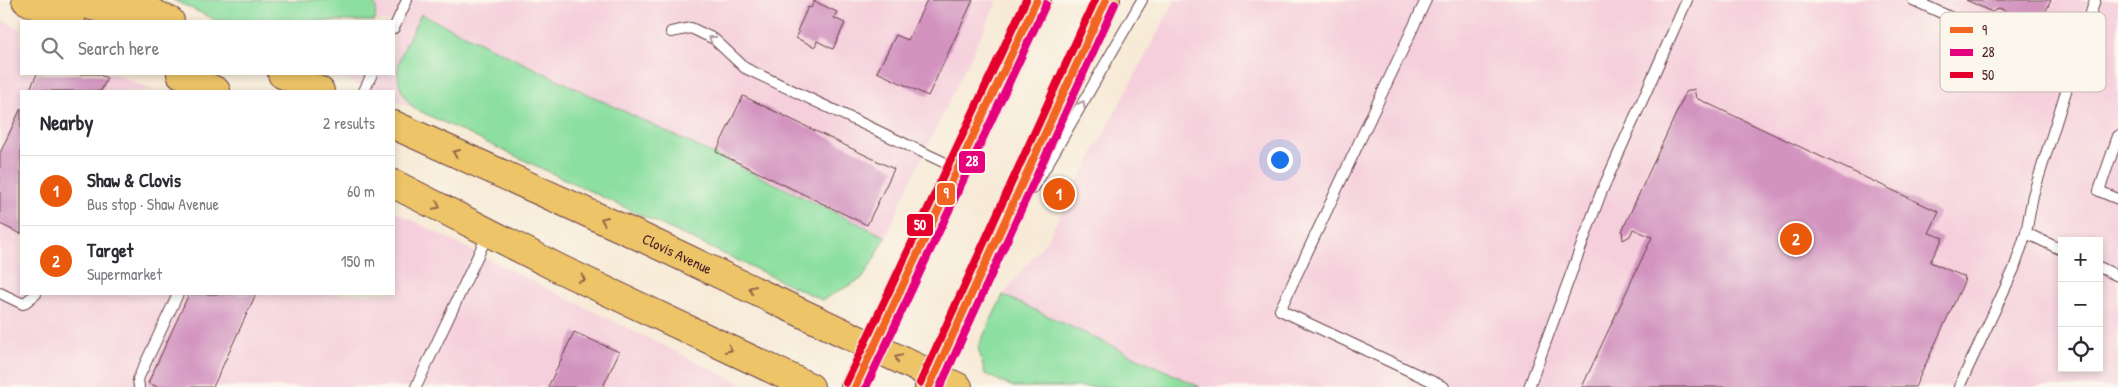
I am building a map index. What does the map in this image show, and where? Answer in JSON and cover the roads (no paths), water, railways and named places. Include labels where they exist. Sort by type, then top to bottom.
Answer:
[{"type":"main road","points":[[26,0],[69,20]]},
{"type":"main road","points":[[70,0],[142,20]]},
{"type":"main road","points":[[125,0],[168,20]]},
{"type":"main road","points":[[855,387],[1037,0]]},
{"type":"main road","points":[[941,383],[971,298],[1106,0]]},
{"type":"main road","points":[[183,75],[214,90]]},
{"type":"main road","points":[[284,75],[318,90]]},
{"type":"main road","name":"Clovis Avenue","points":[[395,125],[639,236],[873,346],[941,383]]},
{"type":"main road","points":[[395,185],[569,273],[810,387]]},
{"type":"lane","points":[[395,26],[407,0]]},
{"type":"lane","points":[[971,298],[1142,0]]},
{"type":"lane","points":[[1426,0],[1280,310],[1444,387]]},
{"type":"lane","points":[[1529,387],[1600,193],[1687,0]]},
{"type":"lane","points":[[1913,0],[1940,12]]},
{"type":"lane","points":[[2091,12],[2095,0]]},
{"type":"lane","points":[[671,32],[690,28],[714,39],[745,68],[957,169]]},
{"type":"lane","points":[[364,90],[372,75]]},
{"type":"lane","points":[[1960,387],[2014,269],[2026,233],[2033,195],[2067,92]]},
{"type":"lane","points":[[2118,136],[2100,191],[2118,199]]},
{"type":"lane","points":[[416,387],[488,232]]},
{"type":"lane","points":[[2026,233],[2058,248]]},
{"type":"lane","points":[[2103,269],[2118,276]]},
{"type":"lane","points":[[0,293],[23,304],[35,295]]},
{"type":"lane","points":[[139,387],[138,379],[178,295]]},
{"type":"place","name":"Shaw & Clovis","points":[[1059,194]]},
{"type":"place","name":"Target","points":[[1796,239]]}]
